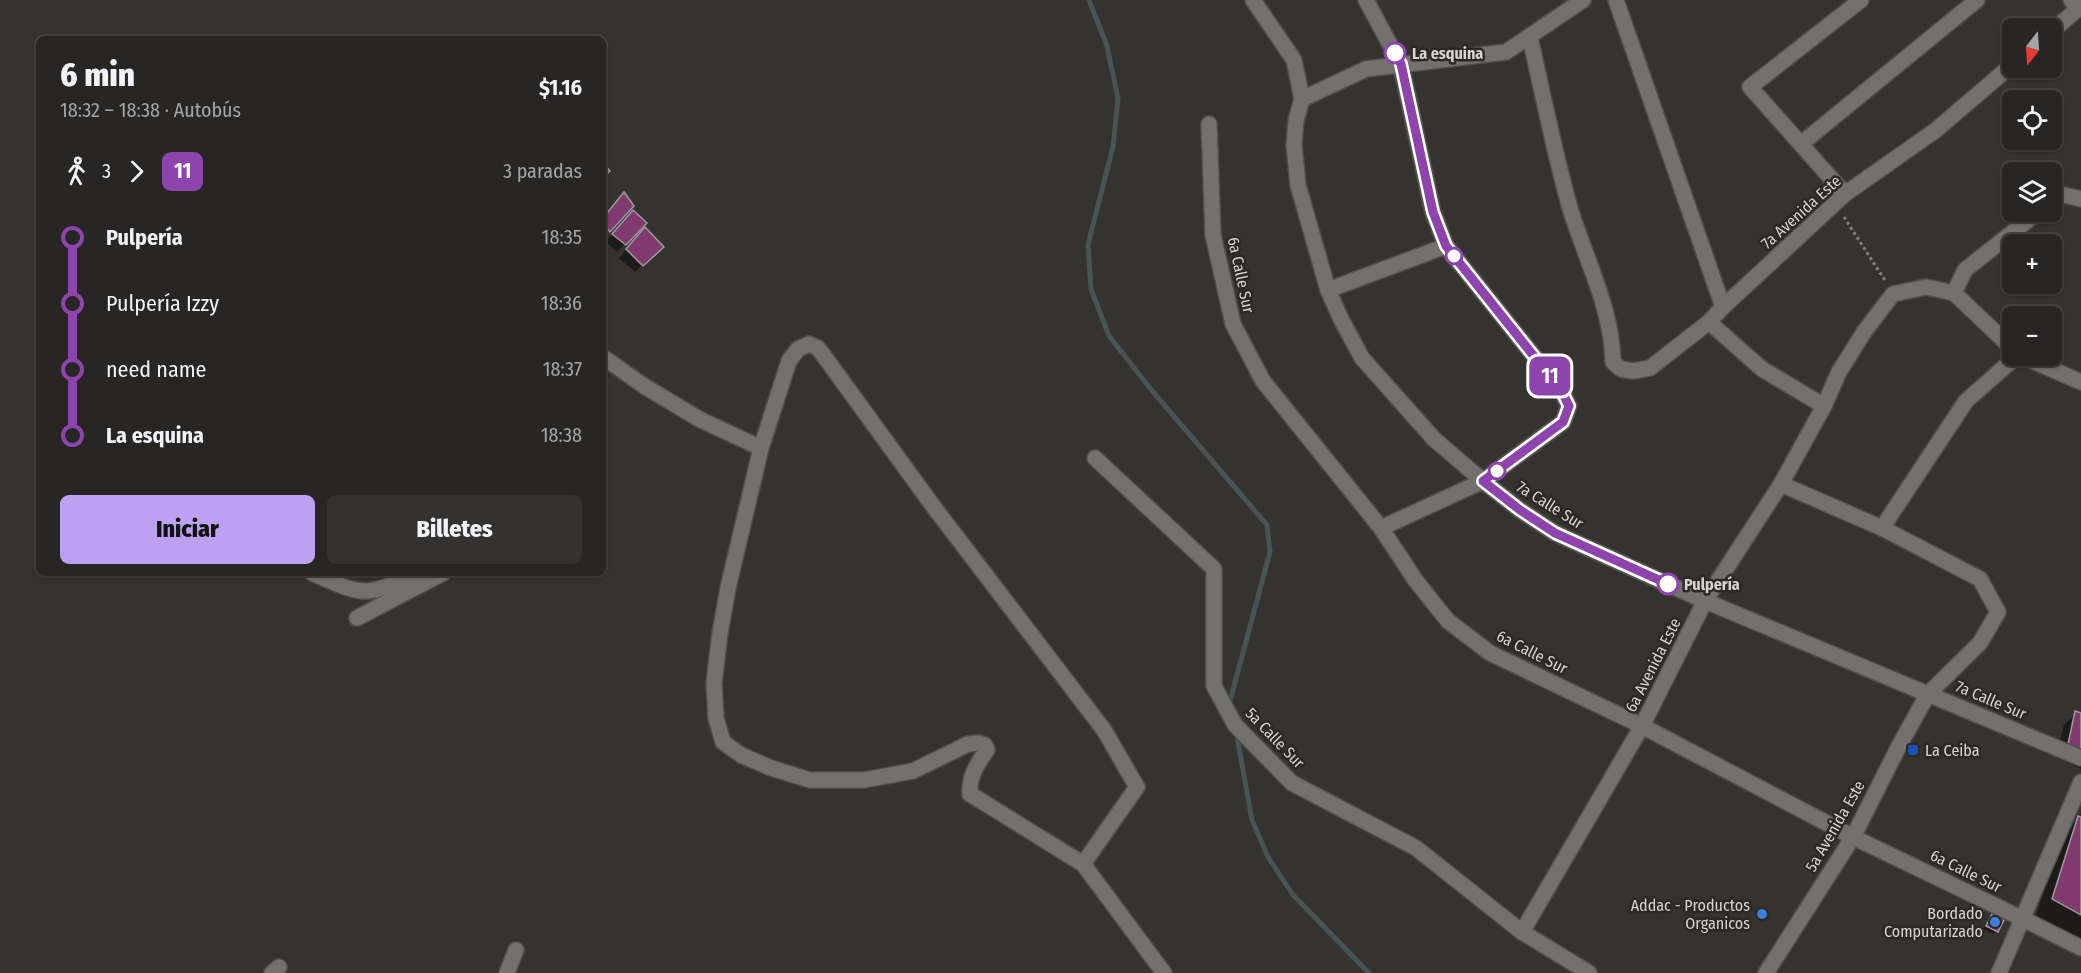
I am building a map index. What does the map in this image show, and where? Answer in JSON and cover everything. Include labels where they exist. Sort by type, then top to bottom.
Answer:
[{"type":"street","name":"7a Calle Sur","points":[[1253,0],[1294,60],[1302,99],[1296,120],[1294,145],[1298,185],[1328,290],[1362,358],[1434,439],[1520,510],[1555,533],[1705,601],[2081,758]]},
{"type":"street","points":[[1366,0],[1401,64],[1433,212],[1446,246],[1561,390],[1569,406],[1563,422],[1483,481],[1381,528]]},
{"type":"street","points":[[1302,99],[1366,69],[1506,52],[1530,38],[1583,0]]},
{"type":"street","points":[[1616,0],[1723,307]]},
{"type":"street","points":[[1840,199],[1802,143],[1751,88],[1751,84],[1861,0]]},
{"type":"street","points":[[1802,143],[1977,0]]},
{"type":"street","points":[[2062,22],[2079,8],[2071,0]]},
{"type":"street","name":"7a Avenida Este","points":[[1530,38],[1570,208],[1600,292],[1613,349],[1613,362],[1621,369],[1633,371],[1650,368],[1709,322],[1840,199],[1936,130],[2002,73]]},
{"type":"street","name":"6a Calle Sur","points":[[1209,124],[1213,235],[1233,324],[1263,381],[1381,528],[1416,581],[1448,621],[1490,653],[1642,726],[1854,837],[2081,948]]},
{"type":"street","points":[[2062,196],[2081,199]]},
{"type":"street","points":[[1954,293],[1965,270],[2025,222]]},
{"type":"street","points":[[1328,290],[1446,246]]},
{"type":"street","points":[[1893,294],[1926,287],[1954,293],[2002,339]]},
{"type":"street","name":"6a Avenida Este","points":[[1522,932],[1642,726],[1705,601],[1781,484],[1824,406],[1839,372],[1893,294]]},
{"type":"street","points":[[1709,322],[1762,369],[1824,406]]},
{"type":"street","points":[[1083,864],[1137,787],[1104,730],[933,506],[818,348],[809,344],[798,349],[789,361],[761,448],[728,588],[714,683],[717,718],[723,742],[741,755],[771,768],[810,780],[864,780],[913,771],[968,744],[985,745],[987,750],[975,768],[969,783],[970,794],[1083,864],[1164,973]]},
{"type":"street","points":[[606,359],[699,420],[761,448]]},
{"type":"street","points":[[1781,484],[1882,528],[1966,401],[2007,366]]},
{"type":"street","points":[[2043,366],[2081,382]]},
{"type":"street","name":"5a Calle Sur","points":[[1095,458],[1214,569],[1214,686],[1235,725],[1292,783],[1416,848],[1522,932],[1589,973]]},
{"type":"street","name":"5a Avenida Este","points":[[1766,973],[1854,837],[1899,746],[1928,694],[1980,643],[1998,612],[1980,579],[1882,528]]},
{"type":"street","points":[[318,576],[351,591],[372,592],[408,576]]},
{"type":"street","points":[[357,618],[437,576]]},
{"type":"street","points":[[1999,973],[2081,782]]},
{"type":"street","points":[[507,973],[516,950]]},
{"type":"path","points":[[1840,199],[1893,294]]},
{"type":"building","points":[[624,192],[634,206],[610,232],[606,227],[606,214]]},
{"type":"building","points":[[633,210],[647,223],[626,245],[612,234]]},
{"type":"building","points":[[645,227],[664,247],[643,266],[626,249]]},
{"type":"building","points":[[2075,711],[2081,713],[2081,751],[2068,744]]},
{"type":"building","points":[[2078,816],[2081,817],[2081,915],[2052,899]]},
{"type":"building","name":"Bordado Computarizado","points":[[1993,912],[2005,918],[1998,932],[1986,926]]},
{"type":"waterway","points":[[1089,0],[1107,46],[1118,98],[1113,147],[1088,244],[1091,289],[1109,336],[1154,393],[1267,525],[1270,552],[1230,701],[1231,708]]},
{"type":"waterway","points":[[1236,731],[1252,820],[1268,857],[1293,895],[1369,973]]},
{"type":"bus line","name":"11","points":[[1395,53],[1401,64],[1433,212],[1446,246],[1561,390],[1569,406],[1563,422],[1483,481],[1520,510],[1555,533],[1668,584]]},
{"type":"place","name":"La esquina","points":[[1395,53]]},
{"type":"place","name":"Pulpería","points":[[1668,584]]},
{"type":"place","name":"La Ceiba","points":[[1913,750]]},
{"type":"place","name":"Addac - Productos Organicos","points":[[1762,914]]},
{"type":"place","name":"Bordado Computarizado","points":[[1995,922]]}]
